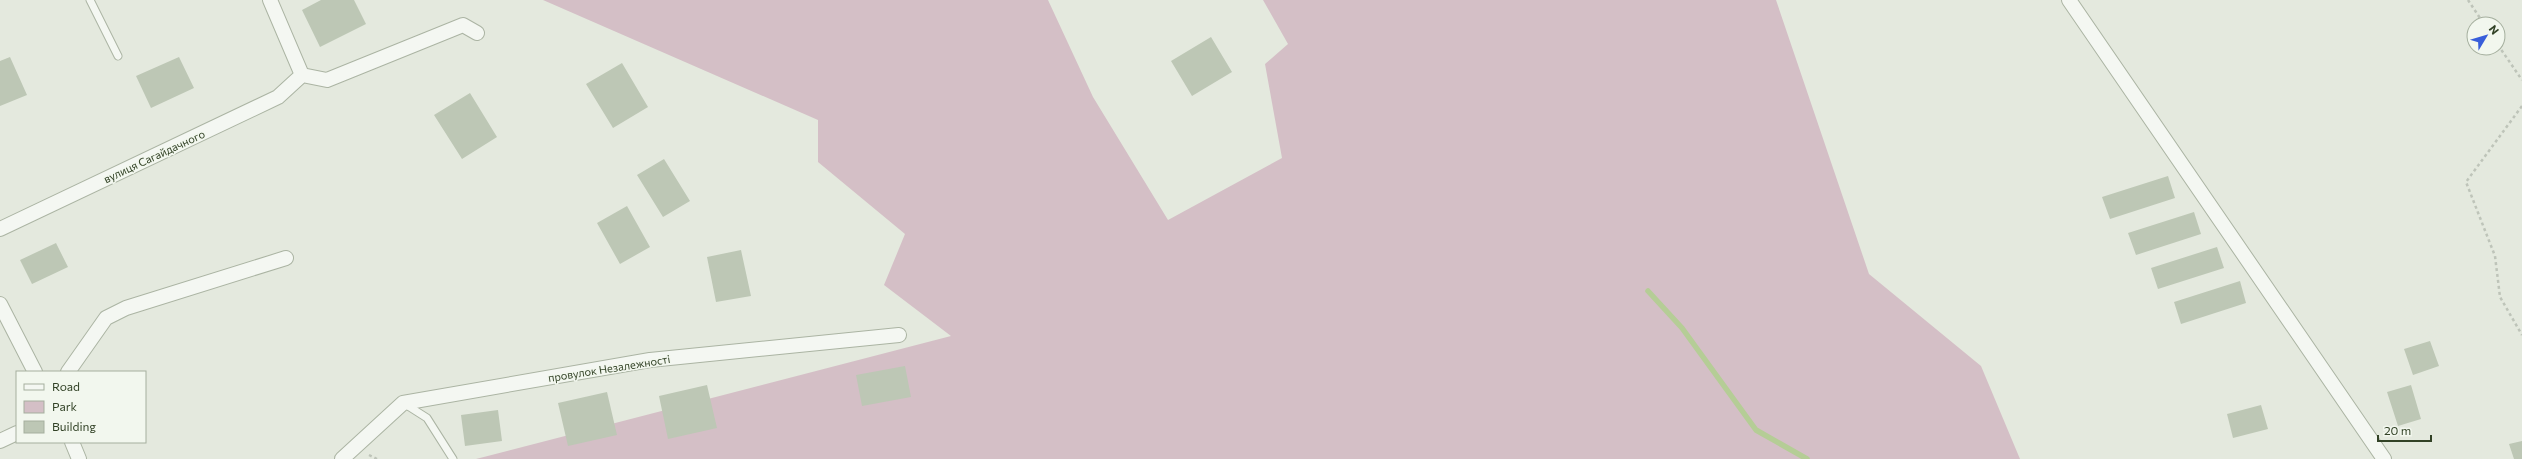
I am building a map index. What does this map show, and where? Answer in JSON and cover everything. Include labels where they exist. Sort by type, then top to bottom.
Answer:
[{"type":"street","points":[[270,0],[302,75],[327,80],[463,25],[477,32]]},
{"type":"street","points":[[2069,0],[2384,459]]},
{"type":"street","name":"вулиця Сагайдачного","points":[[0,229],[278,97],[302,75]]},
{"type":"street","points":[[69,371],[106,318],[126,308],[286,258]]},
{"type":"street","points":[[0,304],[34,371]]},
{"type":"street","name":"провулок Незалежності","points":[[403,403],[650,360],[899,335]]},
{"type":"street","points":[[342,459],[403,403]]},
{"type":"street","points":[[0,441],[16,433]]},
{"type":"street","points":[[72,443],[79,459]]},
{"type":"lane","points":[[90,0],[118,56]]},
{"type":"lane","points":[[403,403],[427,418],[453,459]]},
{"type":"path","points":[[2468,0],[2479,16]]},
{"type":"path","points":[[2506,56],[2522,80]]},
{"type":"path","points":[[2522,106],[2466,182],[2495,256],[2500,297],[2522,335]]},
{"type":"green space","points":[[543,0],[1048,0],[1093,97],[1168,220],[1282,158],[1265,64],[1288,44],[1263,0],[1776,0],[1869,274],[1981,366],[2020,459],[476,459],[951,336],[884,285],[905,234],[818,162],[818,120]]},
{"type":"building","points":[[321,0],[354,0],[366,24],[320,47],[302,10]]},
{"type":"building","points":[[1211,37],[1232,72],[1192,96],[1171,61]]},
{"type":"building","points":[[10,57],[27,95],[0,106],[0,61]]},
{"type":"building","points":[[179,57],[194,88],[151,108],[136,76]]},
{"type":"building","points":[[622,63],[648,107],[613,128],[586,84]]},
{"type":"building","points":[[470,93],[497,137],[462,159],[434,115]]},
{"type":"building","points":[[664,159],[690,201],[663,217],[637,175]]},
{"type":"building","points":[[2168,176],[2175,198],[2110,219],[2102,197]]},
{"type":"building","points":[[627,206],[650,247],[620,264],[597,223]]},
{"type":"building","points":[[2194,212],[2201,234],[2136,255],[2128,233]]},
{"type":"building","points":[[56,243],[68,267],[32,284],[20,260]]},
{"type":"building","points":[[2217,247],[2224,268],[2158,289],[2151,268]]},
{"type":"building","points":[[741,250],[751,296],[716,302],[707,257]]},
{"type":"building","points":[[2240,281],[2246,303],[2181,324],[2174,302]]},
{"type":"building","points":[[2430,341],[2439,366],[2413,375],[2404,349]]},
{"type":"building","points":[[905,366],[911,397],[862,406],[856,375]]},
{"type":"building","points":[[707,385],[717,428],[668,439],[659,396]]},
{"type":"building","points":[[2411,385],[2421,419],[2398,426],[2387,392]]},
{"type":"building","points":[[607,392],[617,435],[568,446],[558,403]]},
{"type":"building","points":[[2261,405],[2268,429],[2233,438],[2227,414]]},
{"type":"building","points":[[498,410],[502,441],[465,446],[461,415]]},
{"type":"building","points":[[2522,441],[2522,459],[2514,459],[2509,444]]},
{"type":"waterway","points":[[1648,291],[1682,328],[1756,430],[1807,459]]}]
